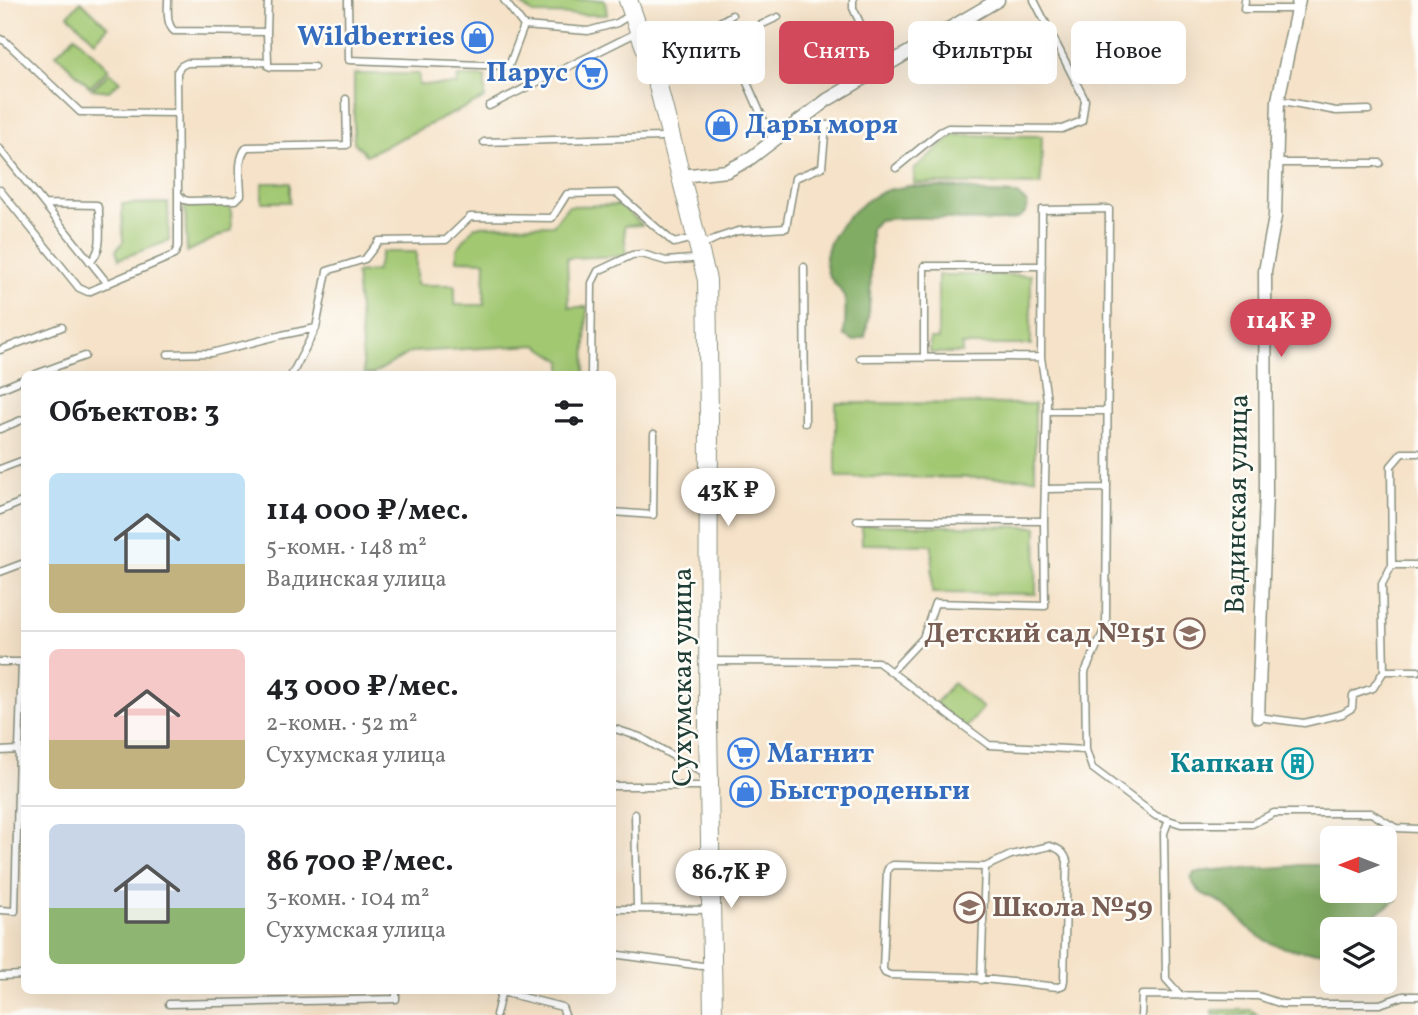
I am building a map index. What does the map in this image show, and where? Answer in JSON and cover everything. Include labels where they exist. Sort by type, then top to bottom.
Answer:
[{"type":"main road","name":"Сухумская улица","points":[[657,84],[699,247],[708,295],[708,661],[713,1015]]},
{"type":"street","points":[[894,60],[998,0]]},
{"type":"street","name":"Вадинская улица","points":[[1258,717],[1266,494],[1265,271],[1275,217],[1278,100],[1299,4]]},
{"type":"street","points":[[681,176],[727,171],[748,160],[827,100],[854,84]]},
{"type":"lane","points":[[168,0],[168,22],[174,31],[267,33]]},
{"type":"lane","points":[[268,0],[268,66],[314,67]]},
{"type":"lane","points":[[348,0],[349,60],[509,66],[524,26]]},
{"type":"lane","points":[[504,0],[524,26],[589,31],[617,23],[631,7]]},
{"type":"lane","points":[[853,0],[853,8],[859,21]]},
{"type":"lane","points":[[897,168],[948,128],[1062,130],[1082,121],[1086,100],[1034,0]]},
{"type":"lane","points":[[1245,0],[1244,9],[1299,4]]},
{"type":"lane","points":[[722,21],[732,15]]},
{"type":"lane","points":[[765,23],[778,17]]},
{"type":"lane","points":[[489,106],[637,32]]},
{"type":"lane","points":[[0,39],[80,112],[177,113]]},
{"type":"lane","points":[[0,190],[84,292],[171,257],[176,252],[178,194],[177,72],[187,63],[268,62]]},
{"type":"lane","points":[[748,84],[773,141]]},
{"type":"lane","points":[[178,194],[184,200],[190,201],[239,199],[241,158],[247,147],[347,145],[346,99]]},
{"type":"lane","points":[[1278,100],[1336,111],[1369,110]]},
{"type":"lane","points":[[591,371],[592,283],[598,271],[632,255],[642,254],[666,261],[691,259],[699,247],[738,231],[786,228],[795,178],[821,167],[825,125],[858,125]]},
{"type":"lane","points":[[484,142],[662,137]]},
{"type":"lane","points":[[0,149],[108,284]]},
{"type":"lane","points":[[1277,163],[1380,163]]},
{"type":"lane","points":[[294,371],[316,328],[327,271],[365,259],[379,241],[446,240],[470,217],[552,218],[567,194],[617,193],[674,243],[699,247]]},
{"type":"lane","points":[[44,204],[97,205],[99,248],[98,254],[90,262]]},
{"type":"lane","points":[[891,672],[923,638],[935,603],[1045,606],[1047,400],[1041,357],[1042,210],[1109,209],[1106,626],[1085,672],[1086,750],[1092,768],[1156,816],[1181,824],[1252,824],[1274,813],[1371,813],[1396,828],[1418,829]]},
{"type":"lane","points":[[924,358],[924,266],[1042,266]]},
{"type":"lane","points":[[804,267],[805,423]]},
{"type":"lane","points":[[0,350],[62,327]]},
{"type":"lane","points":[[168,354],[211,353],[316,328]]},
{"type":"lane","points":[[44,371],[85,356]]},
{"type":"lane","points":[[860,358],[1041,357]]},
{"type":"lane","points":[[0,389],[21,380]]},
{"type":"lane","points":[[1047,411],[1107,411]]},
{"type":"lane","points":[[0,429],[21,420]]},
{"type":"lane","points":[[616,512],[653,515],[654,434]]},
{"type":"lane","points":[[1258,717],[1304,723],[1342,714],[1352,708],[1353,695],[1373,688],[1384,671],[1382,584],[1392,565],[1391,466],[1402,453],[1418,453]]},
{"type":"lane","points":[[0,469],[21,461]]},
{"type":"lane","points":[[1045,489],[1107,488]]},
{"type":"lane","points":[[0,511],[21,502]]},
{"type":"lane","points":[[857,520],[1044,521]]},
{"type":"lane","points":[[0,572],[21,564]]},
{"type":"lane","points":[[1392,565],[1418,565]]},
{"type":"lane","points":[[708,661],[878,662],[989,745],[1086,750]]},
{"type":"lane","points":[[0,662],[21,663]]},
{"type":"lane","points":[[1384,671],[1418,671]]},
{"type":"lane","points":[[0,910],[15,911],[21,692]]},
{"type":"lane","points":[[616,730],[640,737],[709,779]]},
{"type":"lane","points":[[0,751],[19,750]]},
{"type":"lane","points":[[616,786],[709,779]]},
{"type":"lane","points":[[635,814],[637,909]]},
{"type":"lane","points":[[1169,820],[1164,833],[1166,979],[1181,996]]},
{"type":"lane","points":[[1050,846],[1058,848],[1067,861],[1063,985],[1058,987],[981,980],[885,973],[883,969],[889,867],[985,867],[1011,855],[1050,846]]},
{"type":"lane","points":[[981,980],[985,867]]},
{"type":"lane","points":[[616,909],[711,910]]},
{"type":"lane","points":[[616,955],[712,967]]},
{"type":"lane","points":[[0,975],[21,975]]},
{"type":"lane","points":[[169,1004],[396,999],[396,994]]},
{"type":"lane","points":[[496,1015],[501,994]]},
{"type":"lane","points":[[513,994],[562,1007],[565,1015]]},
{"type":"lane","points":[[1141,1015],[1142,995],[1258,996],[1282,1004],[1380,1004],[1403,996],[1418,996]]},
{"type":"green space","points":[[515,0],[605,0],[607,15],[534,14]]},
{"type":"green space","points":[[81,1],[108,27],[95,41],[68,15]]},
{"type":"green space","points":[[75,36],[109,69],[90,87],[56,54]]},
{"type":"green space","points":[[110,72],[120,81],[109,91],[92,89]]},
{"type":"green space","points":[[354,74],[419,74],[419,85],[457,85],[458,77],[485,77],[485,98],[366,155],[354,142]]},
{"type":"green space","points":[[954,135],[1042,136],[1041,185],[914,183],[914,169]]},
{"type":"green space","points":[[262,183],[290,183],[290,202],[262,202]]},
{"type":"green space","points":[[909,186],[1017,194],[1027,203],[1026,209],[1018,218],[1001,221],[922,218],[878,220],[871,229],[870,297],[865,337],[854,341],[844,335],[844,297],[827,270],[829,245],[844,221],[866,202],[888,190]]},
{"type":"green space","points":[[168,203],[169,241],[119,259],[116,250],[123,242],[122,204]]},
{"type":"green space","points":[[621,205],[642,225],[624,226],[626,256],[567,258],[569,307],[587,307],[585,371],[562,371],[562,361],[537,345],[411,352],[378,371],[364,371],[356,273],[376,271],[382,252],[416,252],[416,285],[455,285],[455,305],[484,305],[485,261],[457,260],[457,249],[475,226],[553,225],[568,206]]},
{"type":"green space","points":[[185,206],[228,206],[231,211],[232,230],[187,252]]},
{"type":"green space","points":[[938,275],[1031,275],[1031,345],[962,345],[962,353],[930,353],[930,339],[938,339]]},
{"type":"green space","points":[[836,403],[1035,404],[1035,478],[836,477]]},
{"type":"green space","points":[[862,525],[1037,527],[1036,594],[932,593],[932,545],[862,544]]},
{"type":"green space","points":[[953,683],[983,708],[965,729],[935,704]]},
{"type":"green space","points":[[1320,865],[1320,903],[1391,903],[1373,916],[1320,917],[1320,952],[1303,951],[1274,944],[1257,935],[1224,905],[1199,891],[1191,879],[1194,873],[1207,871]]},
{"type":"green space","points":[[1213,1010],[1251,1010],[1258,1015],[1213,1015]]},
{"type":"place","name":"Wildberries","points":[[478,37]]},
{"type":"place","name":"Парус","points":[[591,73]]},
{"type":"place","name":"Дары моря","points":[[722,125]]},
{"type":"place","name":"Детский сад №151","points":[[1189,634]]},
{"type":"place","name":"Магнит","points":[[744,754]]},
{"type":"place","name":"Капкан","points":[[1297,764]]},
{"type":"place","name":"Быстроденьги","points":[[746,791]]},
{"type":"place","name":"Школа №59","points":[[969,908]]}]
